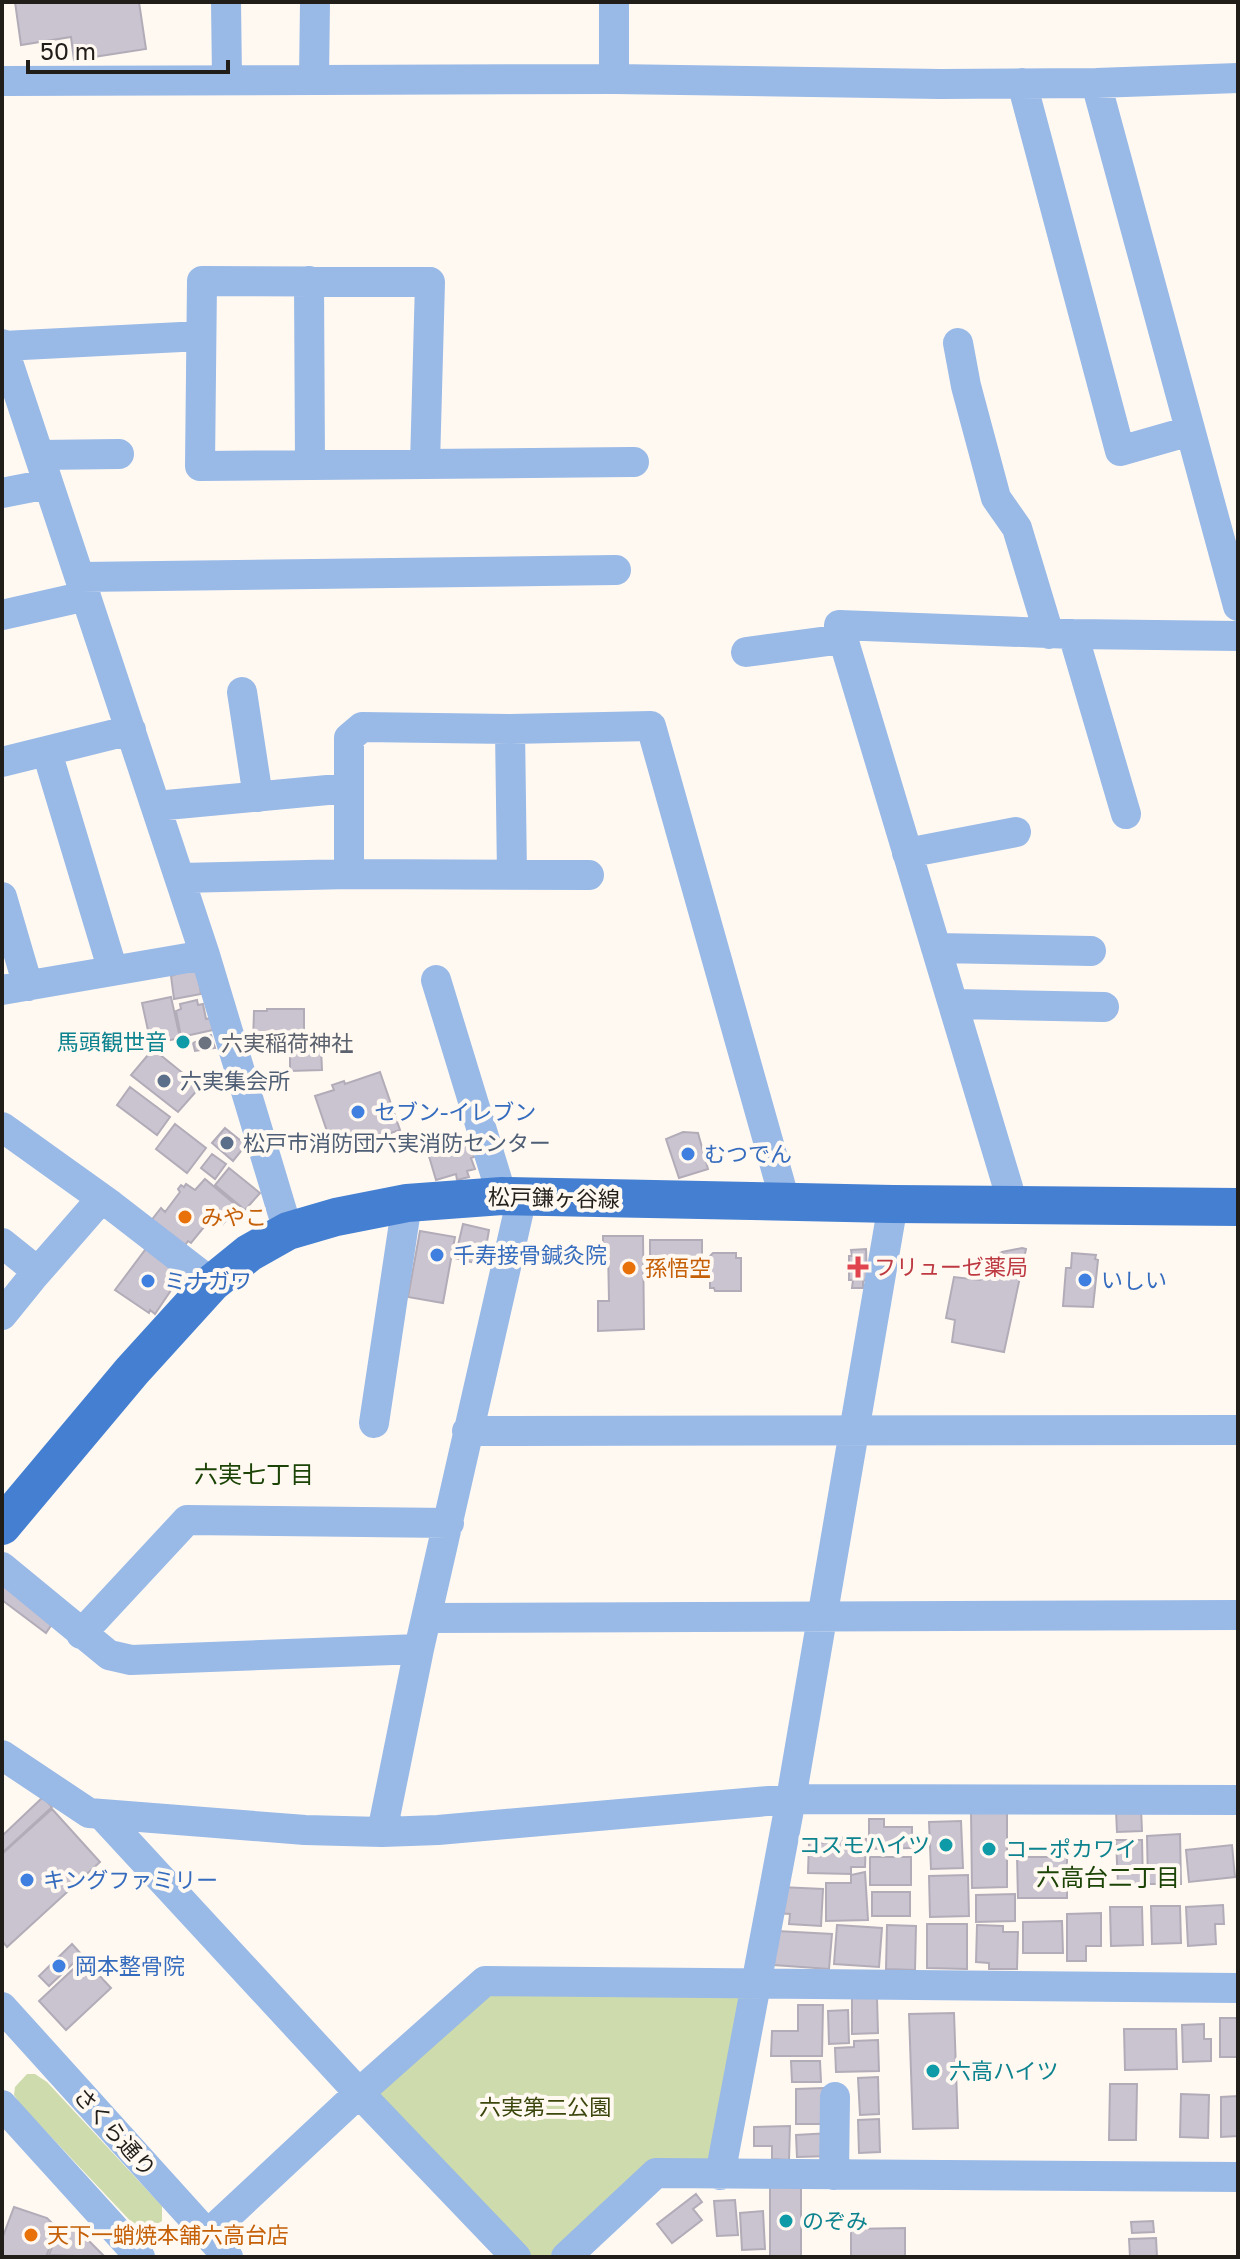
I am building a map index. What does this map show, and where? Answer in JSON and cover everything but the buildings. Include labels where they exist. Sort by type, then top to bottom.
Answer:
[{"type":"main road","name":"松戸鎌ヶ谷線","points":[[6,1512],[212,1283],[249,1253],[288,1231],[336,1217],[407,1203],[512,1197],[1238,1207]]},
{"type":"street","points":[[226,2],[227,79]]},
{"type":"street","points":[[314,79],[315,2]]},
{"type":"street","points":[[614,2],[614,79]]},
{"type":"street","points":[[2,81],[614,79],[756,83],[1096,83],[1238,78]]},
{"type":"street","points":[[1022,83],[1120,451],[1190,431]]},
{"type":"street","points":[[1096,83],[1238,606]]},
{"type":"street","points":[[425,464],[430,282],[202,281],[200,466],[425,464],[634,462]]},
{"type":"street","points":[[309,281],[310,465]]},
{"type":"street","points":[[201,336],[2,345],[205,955],[288,1231]]},
{"type":"street","points":[[958,343],[966,386],[996,498],[1017,528],[1061,634],[1126,814]]},
{"type":"street","points":[[2,493],[44,470],[119,454]]},
{"type":"street","points":[[2,615],[84,586],[616,570]]},
{"type":"street","points":[[1013,1204],[839,625],[1061,634],[1238,636]]},
{"type":"street","points":[[746,652],[843,639]]},
{"type":"street","points":[[242,692],[258,797]]},
{"type":"street","points":[[349,874],[349,738],[362,727],[510,729],[651,726],[785,1201]]},
{"type":"street","points":[[510,729],[512,875]]},
{"type":"street","points":[[2,762],[131,730]]},
{"type":"street","points":[[47,752],[113,971]]},
{"type":"street","points":[[156,806],[349,788]]},
{"type":"street","points":[[907,853],[1016,832]]},
{"type":"street","points":[[180,878],[349,874],[589,875]]},
{"type":"street","points":[[2,897],[15,988],[205,955]]},
{"type":"street","points":[[936,948],[1091,951]]},
{"type":"street","points":[[382,1832],[419,1649],[449,1523],[512,1197],[436,980]]},
{"type":"street","points":[[954,1004],[1104,1007]]},
{"type":"street","points":[[2,1127],[212,1283]]},
{"type":"street","points":[[2,1315],[101,1199]]},
{"type":"street","points":[[374,1423],[407,1203]]},
{"type":"street","points":[[720,2175],[791,1799],[820,1615],[893,1204]]},
{"type":"street","points":[[2,1243],[32,1267],[32,1278]]},
{"type":"street","points":[[467,1431],[1238,1430]]},
{"type":"street","points":[[81,1634],[187,1520],[449,1523]]},
{"type":"street","points":[[2,1567],[109,1655],[131,1660],[419,1649]]},
{"type":"street","points":[[427,1618],[1238,1615]]},
{"type":"street","points":[[2,1755],[89,1813],[305,1830],[382,1832],[453,1828],[791,1799],[1238,1800]]},
{"type":"street","points":[[102,1815],[359,2093],[516,2257]]},
{"type":"street","points":[[208,2234],[485,1981],[1238,1988]]},
{"type":"street","name":"さくら通り","points":[[2,2007],[228,2257]]},
{"type":"street","points":[[834,2175],[835,2097]]},
{"type":"street","points":[[2,2105],[140,2257]]},
{"type":"street","points":[[566,2257],[656,2173],[1238,2177]]},
{"type":"green space","name":"六実第二公園","points":[[485,1981],[756,1984],[720,2175],[656,2173],[566,2257],[516,2257],[359,2093]]},
{"type":"green space","points":[[27,2074],[35,2074],[47,2082],[162,2206],[162,2221],[145,2231],[137,2228],[21,2105],[14,2095],[15,2087]]},
{"type":"place","name":"馬頭観世音","points":[[183,1042]]},
{"type":"place","name":"六実稲荷神社","points":[[205,1043]]},
{"type":"place","name":"六実集会所","points":[[164,1081]]},
{"type":"place","name":"セブン-イレブン","points":[[358,1112]]},
{"type":"place","name":"松戸市消防団六実消防センター","points":[[227,1143]]},
{"type":"place","name":"むつでん","points":[[688,1154]]},
{"type":"place","name":"みやこ","points":[[185,1217]]},
{"type":"place","name":"千寿接骨鍼灸院","points":[[437,1255]]},
{"type":"place","name":"フリューゼ薬局","points":[[858,1267]]},
{"type":"place","name":"孫悟空","points":[[629,1268]]},
{"type":"place","name":"いしい","points":[[1085,1280]]},
{"type":"place","name":"ミナガワ","points":[[148,1281]]},
{"type":"place","name":"コスモハイツ","points":[[946,1845]]},
{"type":"place","name":"コーポカワイ","points":[[989,1849]]},
{"type":"place","name":"キングファミリー","points":[[27,1880]]},
{"type":"place","name":"岡本整骨院","points":[[59,1966]]},
{"type":"place","name":"六高ハイツ","points":[[933,2071]]},
{"type":"place","name":"のぞみ","points":[[786,2221]]},
{"type":"place","name":"天下一蛸焼本舗六高台店","points":[[31,2235]]},
{"type":"district","name":"六実七丁目","points":[[254,1475]]},
{"type":"district","name":"六高台二丁目","points":[[1108,1878]]}]
